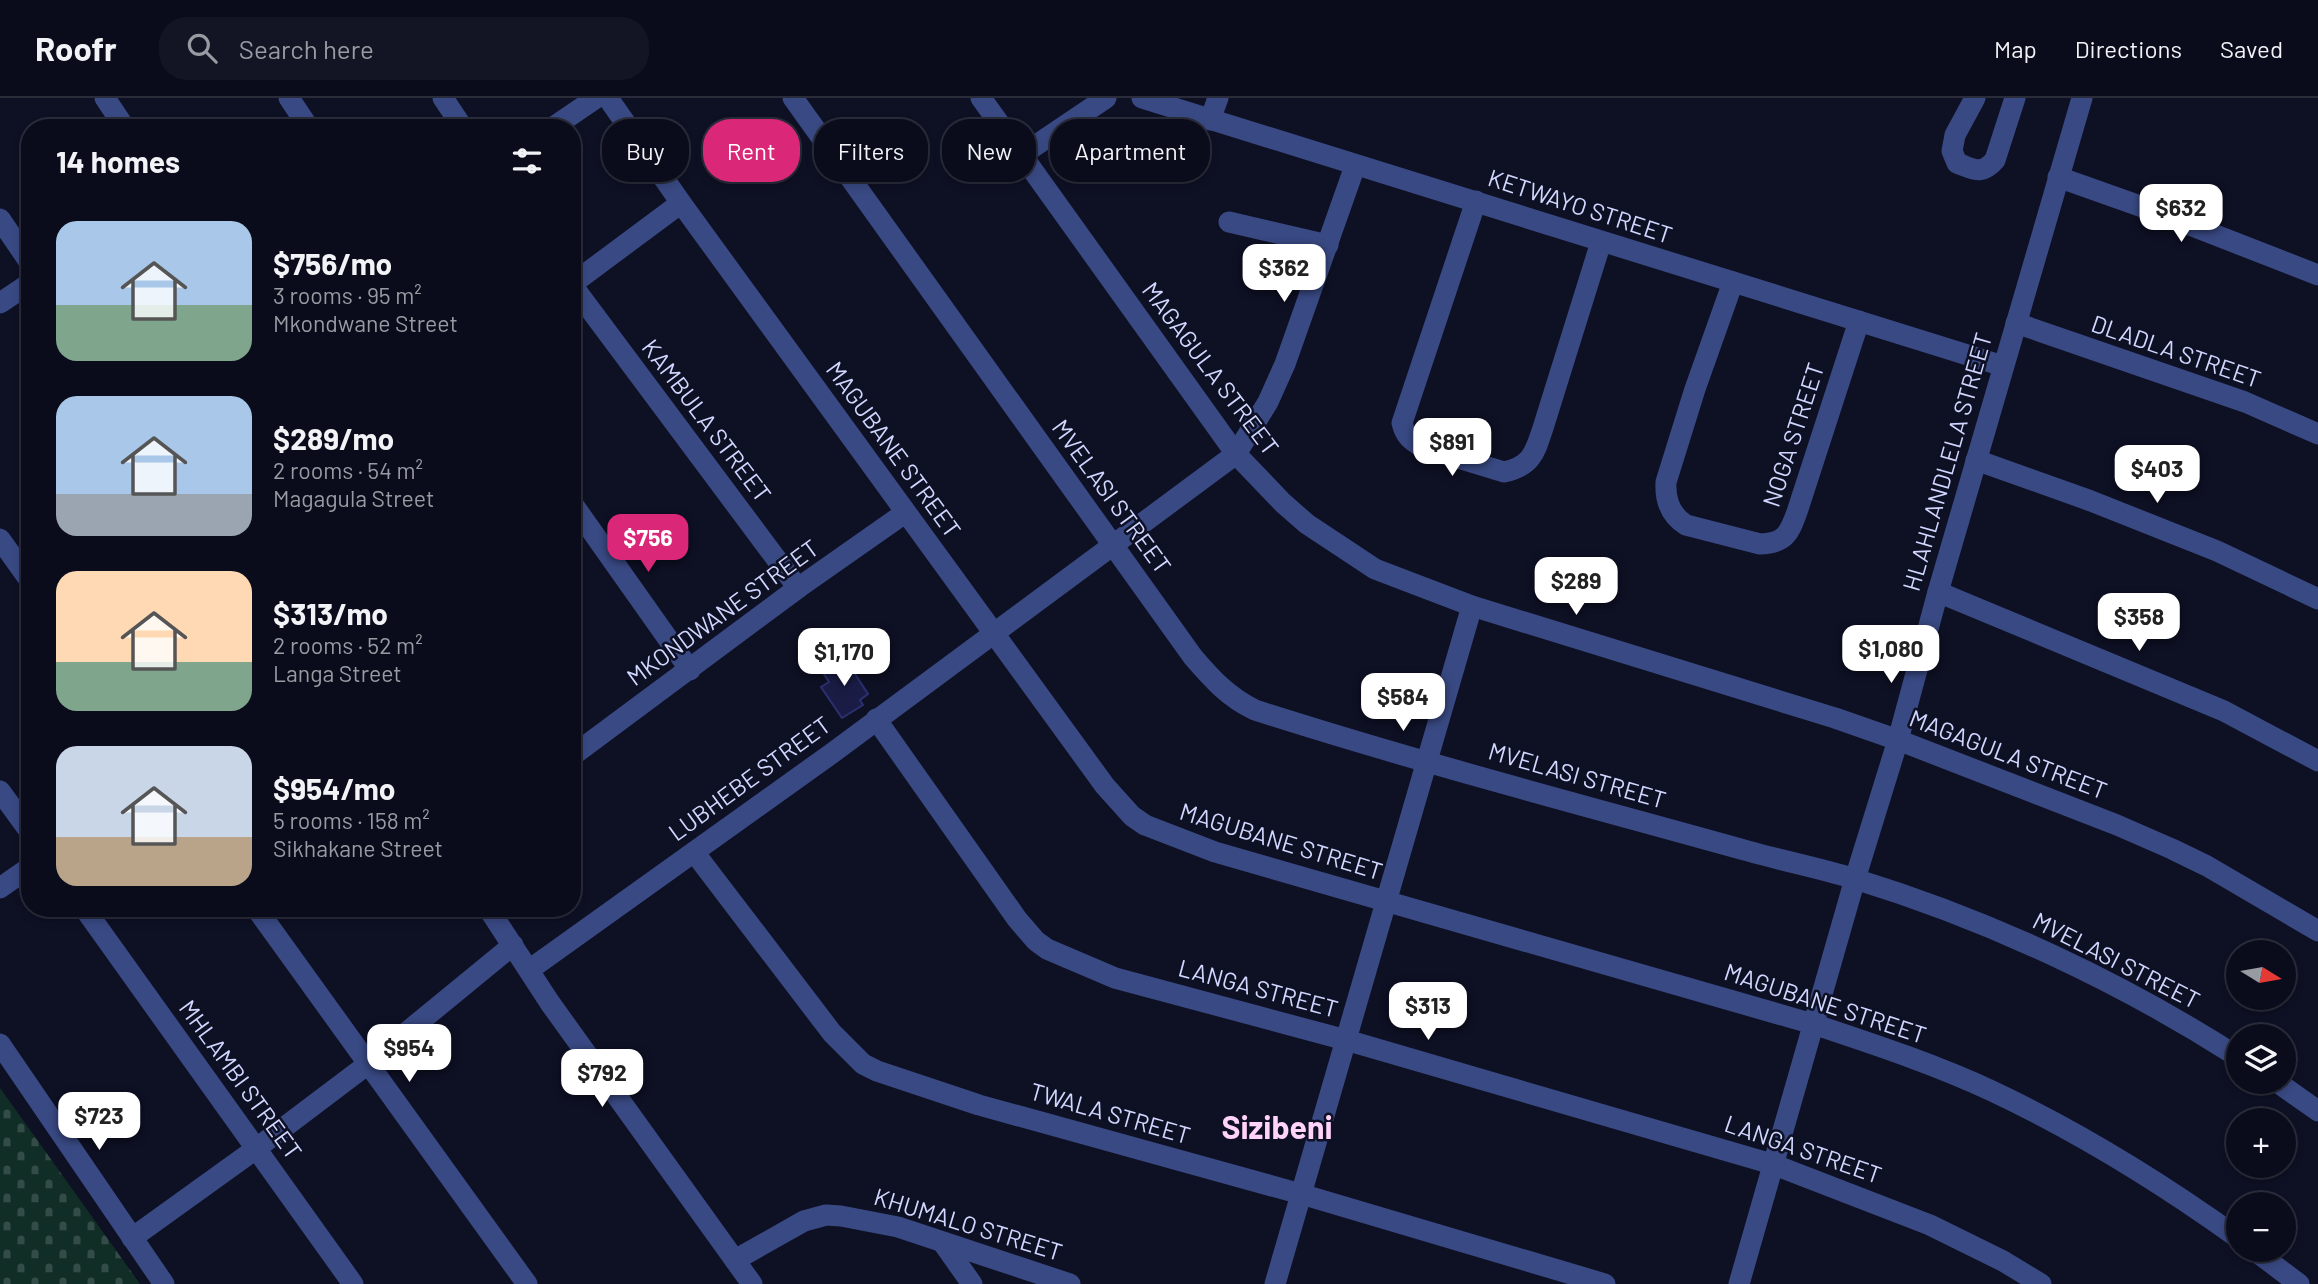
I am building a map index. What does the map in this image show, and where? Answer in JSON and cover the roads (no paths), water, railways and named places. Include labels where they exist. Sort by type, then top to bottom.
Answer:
[{"type":"street","points":[[105,98],[119,119]]},
{"type":"street","points":[[289,98],[303,119]]},
{"type":"street","points":[[443,98],[457,119]]},
{"type":"street","points":[[565,119],[596,98]]},
{"type":"street","name":"MAGUBANE STREET","points":[[608,98],[905,513],[1105,786],[1132,816],[1167,835],[1202,847],[1813,1024],[1891,1050],[1990,1090],[2046,1118],[2169,1189],[2226,1229]]},
{"type":"street","name":"MVELASI STREET","points":[[793,98],[1193,657],[1218,686],[1236,701],[1308,727],[1855,879],[2023,942],[2148,1004],[2226,1050]]},
{"type":"street","name":"MAGAGULA STREET","points":[[981,98],[997,119]]},
{"type":"street","points":[[1036,145],[1105,98]]},
{"type":"street","name":"KETWAYO STREET","points":[[1142,98],[1207,119]]},
{"type":"street","points":[[1210,120],[1218,98]]},
{"type":"street","points":[[1975,98],[1955,135],[1952,151],[1957,163],[1980,170],[1988,168],[1995,160],[2015,98]]},
{"type":"street","name":"HLAHLANDLELA STREET","points":[[1739,1284],[2082,98]]},
{"type":"street","name":"KETWAYO STREET","points":[[1210,120],[2003,366]]},
{"type":"street","points":[[1236,454],[1254,428],[1274,390],[1355,166]]},
{"type":"street","name":"MAGAGULA STREET","points":[[1036,172],[1236,454],[1283,503],[1349,554],[1406,583],[1472,606],[1835,718],[2117,825],[2207,866],[2318,931]]},
{"type":"street","points":[[2058,177],[2318,275]]},
{"type":"street","points":[[1476,201],[1402,423],[1404,433],[1422,447],[1504,472],[1516,470],[1526,464],[1535,451],[1543,428],[1601,242]]},
{"type":"street","points":[[581,277],[681,203]]},
{"type":"street","points":[[0,219],[21,250]]},
{"type":"street","points":[[1229,222],[1328,245]]},
{"type":"street","name":"NOGA STREET","points":[[1733,282],[1695,389],[1667,482],[1665,496],[1671,510],[1677,519],[1686,525],[1760,544],[1772,544],[1786,536],[1797,512],[1859,321]]},
{"type":"street","points":[[0,303],[21,289]]},
{"type":"street","name":"KAMBULA STREET","points":[[581,296],[798,589]]},
{"type":"street","name":"DLADLA STREET","points":[[2016,323],[2245,402],[2318,434]]},
{"type":"street","name":"LUBHEBE STREET","points":[[529,970],[831,754],[1236,454]]},
{"type":"street","points":[[1976,460],[2091,501],[2217,551],[2318,599]]},
{"type":"street","name":"MKONDWANE STREET","points":[[581,749],[905,513]]},
{"type":"street","points":[[581,516],[690,670]]},
{"type":"street","points":[[0,539],[21,568]]},
{"type":"street","points":[[1938,592],[2224,711],[2318,761]]},
{"type":"street","points":[[1275,1284],[1472,606]]},
{"type":"street","name":"LANGA STREET","points":[[876,719],[1017,919],[1036,941],[1047,949],[1115,978],[1346,1040],[1772,1164],[1930,1225],[2003,1261],[2041,1284]]},
{"type":"street","points":[[0,791],[21,820]]},
{"type":"street","name":"TWALA STREET","points":[[694,852],[832,1033],[863,1064],[979,1105],[1301,1194],[1605,1284]]},
{"type":"street","points":[[0,888],[21,873]]},
{"type":"street","name":"MHLAMBI STREET","points":[[90,917],[354,1284]]},
{"type":"street","points":[[262,917],[527,1284]]},
{"type":"street","points":[[494,917],[752,1284]]},
{"type":"street","points":[[132,1238],[368,1064],[513,945]]},
{"type":"street","points":[[0,1044],[164,1284]]},
{"type":"street","points":[[2294,1094],[2318,1111]]},
{"type":"street","name":"KHUMALO STREET","points":[[735,1260],[804,1221],[825,1215],[898,1227],[1070,1284]]},
{"type":"street","points":[[943,1243],[972,1284]]},
{"type":"street","points":[[2269,1262],[2299,1284]]},
{"type":"district","name":"Sizibeni","points":[[1277,1128]]}]
